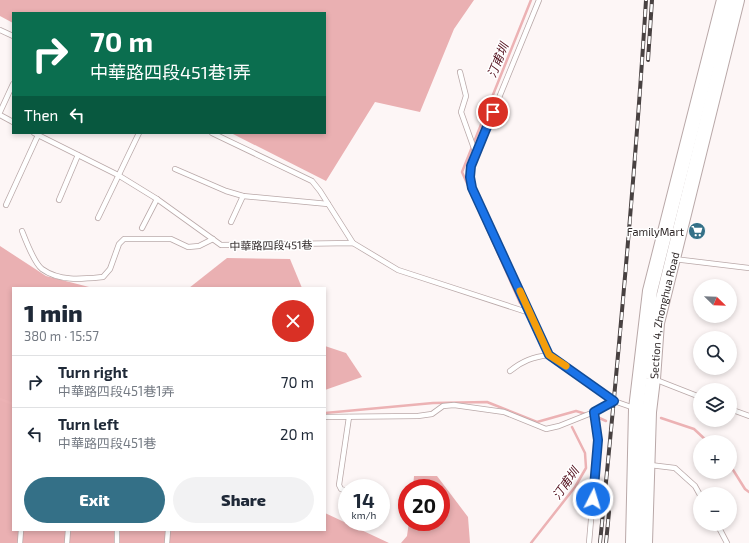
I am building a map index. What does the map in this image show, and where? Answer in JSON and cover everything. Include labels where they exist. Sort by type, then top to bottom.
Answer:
[{"type":"main road","name":"Section 4, Zhonghua Road","points":[[642,411],[653,379],[656,323],[666,257],[724,0]]},
{"type":"main road","name":"Section 4, Zhonghua Road","points":[[645,543],[641,465],[642,411],[650,291],[666,257],[737,0]]},
{"type":"main road","name":"Section 4, Zhonghua Road","points":[[633,543],[641,465]]},
{"type":"lane","points":[[539,0],[471,166],[470,177],[472,188],[549,355],[614,401],[642,411]]},
{"type":"lane","points":[[0,30],[12,36]]},
{"type":"lane","points":[[460,72],[466,96],[460,112],[476,154]]},
{"type":"lane","points":[[0,112],[12,86]]},
{"type":"lane","points":[[0,115],[12,121]]},
{"type":"lane","name":"中華路四段451巷","points":[[6,205],[37,134],[118,175],[157,199],[221,245],[353,243]]},
{"type":"lane","points":[[98,218],[138,134]]},
{"type":"lane","points":[[214,134],[312,182],[353,243],[398,270],[530,314]]},
{"type":"lane","points":[[58,200],[78,155]]},
{"type":"lane","points":[[176,168],[226,191],[243,196],[328,204]]},
{"type":"lane","points":[[230,222],[243,196]]},
{"type":"lane","points":[[142,228],[157,199]]},
{"type":"lane","points":[[22,231],[31,253],[42,269],[56,276],[75,279],[103,277],[110,269],[119,244],[124,239],[171,239],[188,247],[199,246],[213,239]]},
{"type":"lane","points":[[666,257],[749,268]]},
{"type":"lane","points":[[510,371],[518,364],[533,357],[549,355]]},
{"type":"lane","points":[[653,379],[693,394]]},
{"type":"lane","points":[[326,417],[418,416],[432,414],[443,406],[454,405],[504,412],[546,429],[559,426],[594,412],[614,401]]},
{"type":"lane","points":[[589,543],[598,440],[594,412]]},
{"type":"lane","points":[[737,412],[749,416]]},
{"type":"lane","points":[[340,479],[348,417]]},
{"type":"lane","points":[[641,465],[675,468],[696,487]]},
{"type":"lane","points":[[20,543],[21,531]]},
{"type":"lane","points":[[67,543],[68,531]]},
{"type":"lane","points":[[117,531],[117,543]]},
{"type":"lane","points":[[168,531],[168,543]]},
{"type":"lane","points":[[720,531],[727,543]]},
{"type":"shaded area","points":[[0,0],[474,0],[454,29],[420,112],[375,102],[326,181],[233,134],[326,134],[326,12],[12,12],[12,22],[0,16]]},
{"type":"shaded area","points":[[0,246],[46,276],[89,287],[12,287],[12,531],[326,531],[326,513],[338,519],[338,531],[363,531],[389,543],[0,543]]},
{"type":"shaded area","points":[[227,258],[290,259],[302,287],[190,287]]},
{"type":"shaded area","points":[[326,346],[346,353],[362,377],[326,390]]},
{"type":"shaded area","points":[[414,476],[437,476],[439,479],[414,479]]},
{"type":"shaded area","points":[[450,493],[468,517],[470,543],[401,543],[407,536],[408,531],[450,531]]},
{"type":"waterway","name":"汀甫圳","points":[[520,303],[462,172],[531,0]]},
{"type":"waterway","points":[[0,399],[12,404]]},
{"type":"waterway","points":[[326,413],[433,403],[487,402],[537,422],[576,411],[586,414]]},
{"type":"waterway","points":[[595,416],[606,421]]},
{"type":"waterway","points":[[661,418],[694,429],[700,435]]},
{"type":"waterway","name":"汀甫圳","points":[[531,543],[575,487],[586,468],[585,453],[572,427]]},
{"type":"waterway","points":[[737,476],[745,489],[749,492]]},
{"type":"railway","points":[[600,543],[626,272],[646,0]]},
{"type":"railway","points":[[648,60],[652,0]]},
{"type":"railway","points":[[606,543],[609,512]]},
{"type":"slow traffic","points":[[520,291],[549,355],[566,366]]},
{"type":"place","name":"FamilyMart","points":[[697,231]]},
{"type":"route","points":[[493,112],[471,166],[470,177],[472,188],[549,355],[614,401],[594,412],[598,440],[593,499]]}]
